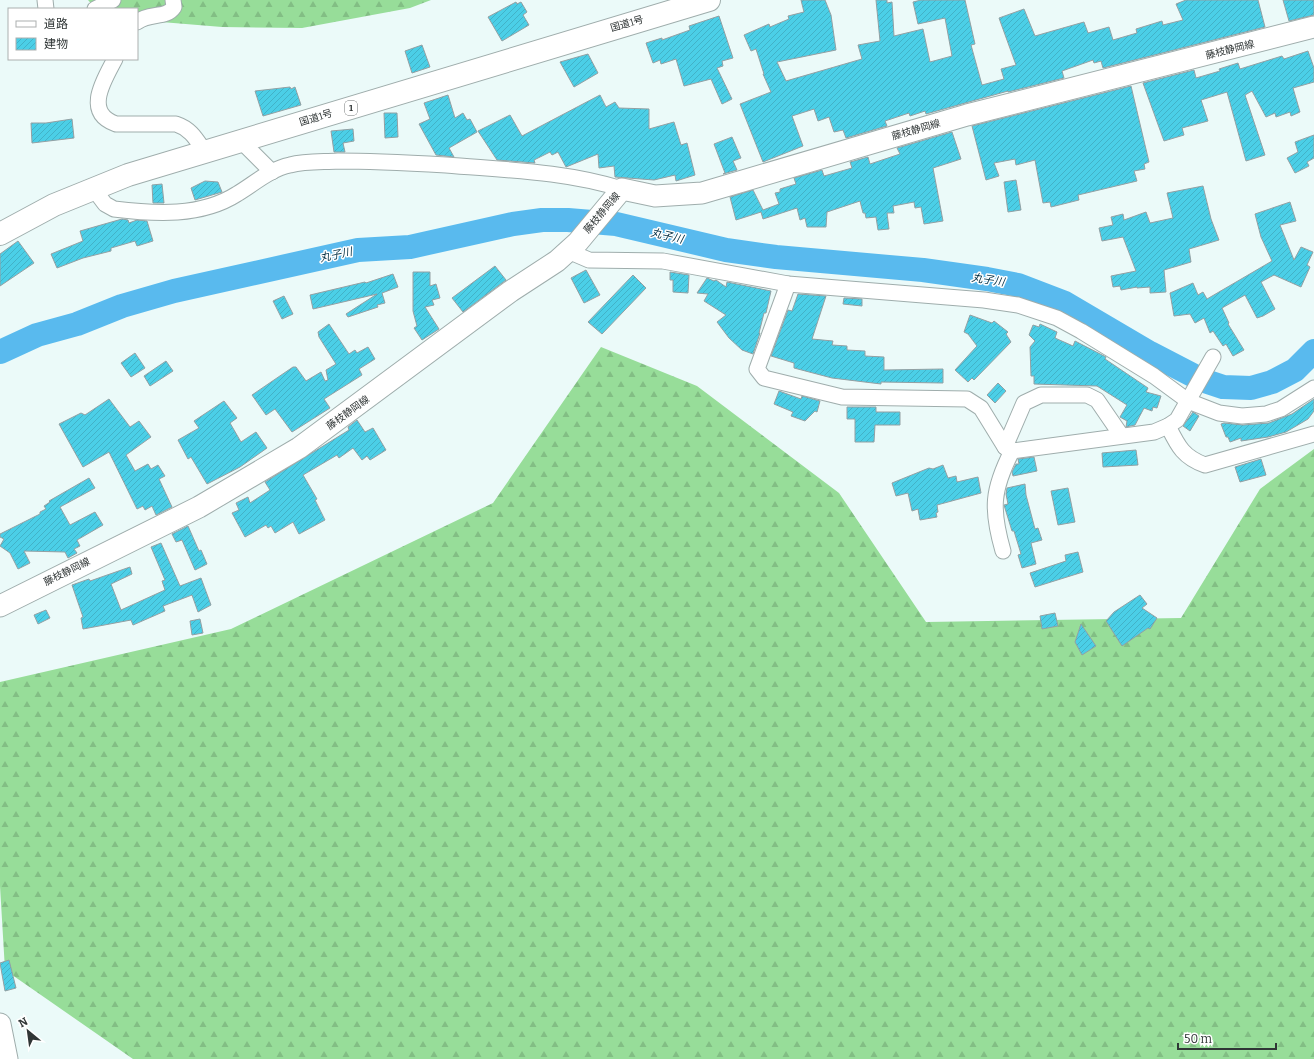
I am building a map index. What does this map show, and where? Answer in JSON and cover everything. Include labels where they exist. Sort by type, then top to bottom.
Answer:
[{"type":"highway","name":"国道1号","points":[[0,234],[54,205],[93,188],[241,141],[709,0]]},
{"type":"main road","name":"藤枝静岡線","points":[[0,606],[200,507],[299,448],[573,247],[616,197],[680,195],[715,190],[800,163],[967,116],[1314,27]]},
{"type":"main road","points":[[0,1024],[7,1059]]},
{"type":"street","points":[[97,8],[113,0]]},
{"type":"street","points":[[138,21],[148,15],[166,14],[171,11],[174,7],[173,0]]},
{"type":"street","points":[[115,60],[98,96],[98,106],[108,122],[116,124],[176,124],[191,131],[205,152]]},
{"type":"street","points":[[241,141],[272,172]]},
{"type":"street","points":[[93,188],[105,204],[114,209],[191,212],[210,207],[236,195],[272,172],[287,165],[304,162],[382,161],[547,173],[596,181],[616,197]]},
{"type":"street","points":[[573,247],[589,260],[663,261],[788,284],[1018,305],[1057,318],[1154,376],[1189,400],[1219,413],[1242,416],[1266,414],[1281,409],[1314,388]]},
{"type":"street","points":[[788,284],[757,369],[764,378],[842,397],[967,399],[981,408],[1009,449]]},
{"type":"street","points":[[1009,449],[1154,432],[1168,426],[1177,420],[1211,360]]},
{"type":"street","points":[[1003,551],[996,525],[995,497],[997,483],[1024,403],[1041,395],[1087,395],[1097,400],[1121,435]]},
{"type":"street","points":[[1168,426],[1180,449],[1192,460],[1205,465],[1314,434]]},
{"type":"green space","points":[[88,0],[431,0],[410,8],[302,28],[222,27],[138,20],[138,8],[95,8]]},
{"type":"green space","points":[[601,347],[697,386],[839,493],[926,622],[1181,618],[1260,489],[1314,449],[1314,1059],[133,1059],[5,970],[0,886],[0,682],[231,629],[493,503]]},
{"type":"building","points":[[801,0],[825,0],[831,15],[836,50],[777,62],[786,81],[862,59],[858,45],[880,41],[876,0],[887,0],[887,3],[892,2],[894,36],[923,29],[930,62],[952,56],[945,18],[918,24],[913,2],[921,0],[965,0],[975,44],[971,45],[982,85],[1004,79],[1001,69],[1016,65],[999,18],[1024,9],[1035,36],[1084,22],[1088,33],[1109,27],[1113,40],[1137,33],[1136,29],[1162,21],[1163,25],[1183,20],[1176,4],[1186,0],[1258,0],[1265,27],[1103,68],[1101,61],[1094,63],[1093,60],[1062,71],[1064,78],[1008,91],[926,114],[925,111],[910,116],[909,113],[885,121],[887,126],[846,138],[843,130],[834,132],[829,117],[818,121],[814,109],[792,116],[803,146],[763,162],[740,104],[771,92],[763,74],[756,49],[751,51],[744,35],[769,24],[770,27],[789,19],[788,16],[804,12]]},
{"type":"building","points":[[1283,0],[1314,0],[1314,15],[1289,21]]},
{"type":"building","points":[[516,2],[517,4],[521,2],[527,12],[523,15],[529,25],[502,41],[488,17]]},
{"type":"building","points":[[719,16],[733,58],[722,61],[723,66],[717,68],[732,99],[722,104],[711,79],[684,86],[676,59],[661,64],[660,60],[653,63],[646,43],[662,38],[662,40],[690,30],[689,26]]},
{"type":"building","points":[[422,45],[430,67],[412,73],[405,51]]},
{"type":"building","points":[[1308,51],[1314,68],[1314,82],[1293,88],[1300,112],[1291,116],[1290,112],[1276,117],[1275,113],[1266,117],[1252,91],[1245,95],[1265,155],[1246,161],[1227,92],[1201,100],[1208,121],[1182,128],[1184,135],[1164,141],[1143,83],[1194,70],[1196,78],[1220,71],[1219,69],[1238,63],[1240,69],[1282,56],[1284,59]]},
{"type":"building","points":[[588,54],[598,73],[574,87],[560,62]]},
{"type":"building","points":[[1131,86],[1149,162],[1144,164],[1145,169],[1134,171],[1137,181],[1078,195],[1079,200],[1051,207],[1050,202],[1043,203],[1035,160],[1016,165],[1015,159],[994,163],[999,176],[986,180],[972,126]]},
{"type":"building","points":[[290,87],[291,89],[295,87],[301,105],[263,116],[255,91]]},
{"type":"building","points":[[448,95],[455,118],[463,113],[467,120],[470,119],[477,132],[449,148],[454,157],[436,155],[419,124],[430,119],[424,103]]},
{"type":"building","points":[[600,95],[606,107],[615,102],[619,108],[649,109],[649,129],[674,122],[681,145],[687,143],[695,175],[676,181],[675,175],[654,180],[615,177],[614,166],[599,168],[598,154],[566,167],[558,152],[552,155],[550,152],[534,160],[535,163],[497,160],[478,131],[510,115],[522,136]]},
{"type":"building","points":[[384,113],[397,113],[398,137],[385,138]]},
{"type":"building","points":[[72,119],[74,138],[32,143],[31,123],[46,123]]},
{"type":"building","points":[[353,129],[354,141],[343,143],[345,152],[334,152],[331,131]]},
{"type":"building","points":[[952,132],[961,159],[933,168],[943,221],[924,224],[921,207],[915,208],[914,202],[893,206],[894,213],[887,213],[889,229],[878,230],[876,217],[866,218],[860,201],[827,212],[826,227],[807,227],[805,218],[800,220],[797,208],[763,219],[761,212],[736,220],[730,197],[753,190],[763,210],[779,204],[775,193],[780,192],[780,189],[796,184],[794,178],[822,170],[824,176],[852,168],[850,162],[868,157],[870,164],[900,154],[897,148]]},
{"type":"building","points":[[1314,135],[1314,158],[1307,162],[1309,166],[1295,173],[1287,158],[1298,152],[1295,142]]},
{"type":"building","points":[[732,137],[741,158],[733,161],[737,170],[723,174],[725,173],[714,144]]},
{"type":"building","points":[[1016,180],[1021,210],[1008,212],[1004,182]]},
{"type":"building","points":[[205,181],[218,182],[222,192],[195,200],[191,188]]},
{"type":"building","points":[[162,184],[164,203],[153,203],[152,185]]},
{"type":"building","points":[[1203,186],[1211,219],[1219,240],[1189,249],[1191,262],[1164,270],[1166,292],[1150,293],[1150,287],[1137,287],[1121,290],[1120,286],[1113,287],[1111,276],[1136,271],[1123,237],[1102,241],[1099,228],[1113,225],[1111,217],[1123,214],[1124,220],[1146,212],[1150,223],[1173,218],[1167,193]]},
{"type":"building","points":[[1290,202],[1296,221],[1280,225],[1294,260],[1301,247],[1313,252],[1307,265],[1310,267],[1301,287],[1274,275],[1261,282],[1275,309],[1263,316],[1257,318],[1245,295],[1222,308],[1229,323],[1228,324],[1244,350],[1233,356],[1226,344],[1223,346],[1213,331],[1210,333],[1204,318],[1195,323],[1190,314],[1174,316],[1170,293],[1193,283],[1198,295],[1203,292],[1207,299],[1272,261],[1261,237],[1255,214]]},
{"type":"building","points":[[122,219],[128,220],[129,223],[137,220],[147,221],[153,241],[137,246],[135,241],[111,248],[111,251],[83,258],[57,268],[51,254],[83,241],[80,231]]},
{"type":"building","points":[[18,241],[34,263],[0,286],[0,254]]},
{"type":"building","points":[[495,266],[506,280],[463,312],[452,298]]},
{"type":"building","points":[[586,270],[600,295],[584,303],[571,278]]},
{"type":"building","points":[[413,272],[430,272],[430,286],[436,284],[440,298],[432,300],[434,305],[425,307],[439,329],[422,340],[414,328],[417,326],[413,311]]},
{"type":"building","points":[[670,272],[689,275],[688,293],[673,292],[673,280],[670,280]]},
{"type":"building","points":[[393,274],[398,287],[382,293],[385,303],[377,305],[378,307],[348,317],[346,314],[377,294],[313,309],[310,295],[366,283]]},
{"type":"building","points":[[633,275],[646,288],[602,334],[588,322]]},
{"type":"building","points":[[707,278],[714,281],[716,280],[726,287],[727,282],[771,291],[766,313],[764,313],[760,333],[753,354],[742,350],[729,338],[717,322],[726,315],[704,301],[708,294],[697,293]]},
{"type":"building","points":[[798,294],[826,296],[812,339],[833,341],[832,345],[847,346],[847,350],[865,351],[865,356],[884,357],[884,370],[943,369],[943,383],[881,382],[881,384],[832,378],[794,368],[794,363],[771,356],[788,310],[792,311]]},
{"type":"building","points":[[284,296],[293,314],[282,319],[273,301]]},
{"type":"building","points":[[844,298],[862,299],[862,306],[843,304]]},
{"type":"building","points":[[970,315],[992,323],[994,321],[1008,332],[1006,334],[1011,342],[974,380],[972,378],[968,382],[955,370],[977,346],[968,334],[964,332]]},
{"type":"building","points":[[329,324],[349,354],[355,350],[357,353],[368,347],[375,359],[359,369],[362,375],[324,399],[330,408],[292,432],[275,409],[266,415],[252,395],[293,367],[296,367],[306,381],[321,372],[325,381],[328,380],[326,370],[336,364],[319,337],[318,332]]},
{"type":"building","points":[[1040,324],[1057,332],[1055,338],[1073,346],[1075,341],[1106,357],[1105,359],[1148,388],[1146,392],[1161,396],[1157,408],[1153,407],[1152,411],[1144,408],[1135,425],[1126,427],[1127,421],[1120,417],[1127,405],[1097,386],[1034,384],[1034,376],[1031,376],[1030,347],[1035,341],[1029,335],[1033,325],[1039,327]]},
{"type":"building","points":[[135,353],[145,368],[131,377],[121,363]]},
{"type":"building","points":[[166,361],[173,371],[150,386],[144,376]]},
{"type":"building","points":[[998,383],[1006,391],[995,403],[987,395]]},
{"type":"building","points":[[779,391],[801,399],[802,396],[820,401],[817,412],[815,411],[805,421],[791,416],[793,412],[774,404]]},
{"type":"building","points":[[109,399],[130,427],[139,421],[151,437],[126,455],[135,471],[148,464],[151,469],[158,465],[165,476],[159,479],[172,507],[156,515],[152,506],[145,510],[143,506],[137,509],[109,452],[83,467],[59,424],[81,413],[85,415]]},
{"type":"building","points":[[1314,399],[1314,411],[1308,419],[1286,432],[1268,437],[1241,441],[1241,438],[1230,442],[1228,437],[1226,437],[1221,424],[1243,425],[1269,423],[1292,414]]},
{"type":"building","points":[[224,401],[237,418],[230,423],[241,442],[256,432],[267,448],[240,467],[207,484],[191,457],[188,459],[178,440],[199,428],[194,421]]},
{"type":"building","points":[[847,407],[876,407],[876,412],[900,412],[900,425],[875,425],[874,442],[855,442],[855,419],[847,419]]},
{"type":"building","points":[[1193,412],[1199,416],[1190,431],[1183,426]]},
{"type":"building","points":[[357,420],[365,432],[373,428],[386,450],[370,460],[367,456],[362,460],[353,448],[339,458],[337,455],[303,475],[317,499],[315,500],[325,520],[299,534],[293,522],[275,533],[271,526],[268,528],[266,525],[245,537],[232,513],[239,510],[236,503],[248,497],[250,503],[270,490],[265,482],[349,430],[348,427]]},
{"type":"building","points":[[1136,450],[1138,465],[1103,467],[1102,453]]},
{"type":"building","points":[[1034,457],[1037,471],[1013,476],[1012,472],[1016,464],[1019,464],[1018,459]]},
{"type":"building","points":[[1261,459],[1266,475],[1240,482],[1235,467]]},
{"type":"building","points":[[943,465],[948,478],[956,476],[957,482],[978,477],[981,493],[937,505],[937,517],[920,520],[918,509],[912,511],[908,493],[896,496],[892,483],[929,468],[933,469]]},
{"type":"building","points":[[89,478],[95,488],[60,507],[70,525],[95,512],[103,525],[77,540],[80,546],[74,549],[77,553],[68,558],[65,552],[24,551],[30,563],[18,569],[10,553],[0,546],[4,539],[0,537],[0,534],[40,514],[40,512],[46,509],[44,506],[50,502],[49,501]]},
{"type":"building","points":[[1025,484],[1026,495],[1035,529],[1038,528],[1042,540],[1031,543],[1036,564],[1022,568],[1018,555],[1021,554],[1004,505],[1008,504],[1006,494],[1007,488]]},
{"type":"building","points":[[1068,488],[1075,522],[1058,525],[1051,491]]},
{"type":"building","points":[[188,526],[199,551],[201,550],[207,564],[195,570],[182,540],[176,542],[172,534]]},
{"type":"building","points":[[161,543],[180,586],[201,578],[211,605],[198,612],[192,595],[163,606],[165,611],[133,625],[131,620],[83,629],[81,618],[83,617],[72,585],[89,579],[90,581],[130,567],[132,574],[111,584],[121,610],[165,590],[162,581],[165,580],[151,547]]},
{"type":"building","points":[[1078,552],[1083,572],[1035,587],[1030,573],[1066,561],[1065,555]]},
{"type":"building","points":[[1140,595],[1147,604],[1142,608],[1157,618],[1150,629],[1148,628],[1122,646],[1106,621],[1114,612]]},
{"type":"building","points":[[46,610],[50,618],[38,624],[34,615]]},
{"type":"building","points":[[1055,613],[1058,626],[1042,629],[1040,616]]},
{"type":"building","points":[[200,619],[203,633],[192,635],[190,621]]},
{"type":"building","points":[[1081,624],[1096,646],[1082,655],[1075,642]]},
{"type":"building","points":[[9,960],[16,988],[5,991],[0,963]]},
{"type":"waterway","name":"丸子川","points":[[0,352],[37,335],[77,324],[122,306],[174,291],[358,250],[410,247],[513,224],[542,220],[568,220],[616,224],[726,250],[776,257],[923,270],[1018,285],[1065,303],[1150,353],[1202,380],[1223,387],[1251,388],[1272,382],[1295,370],[1314,351]]}]
